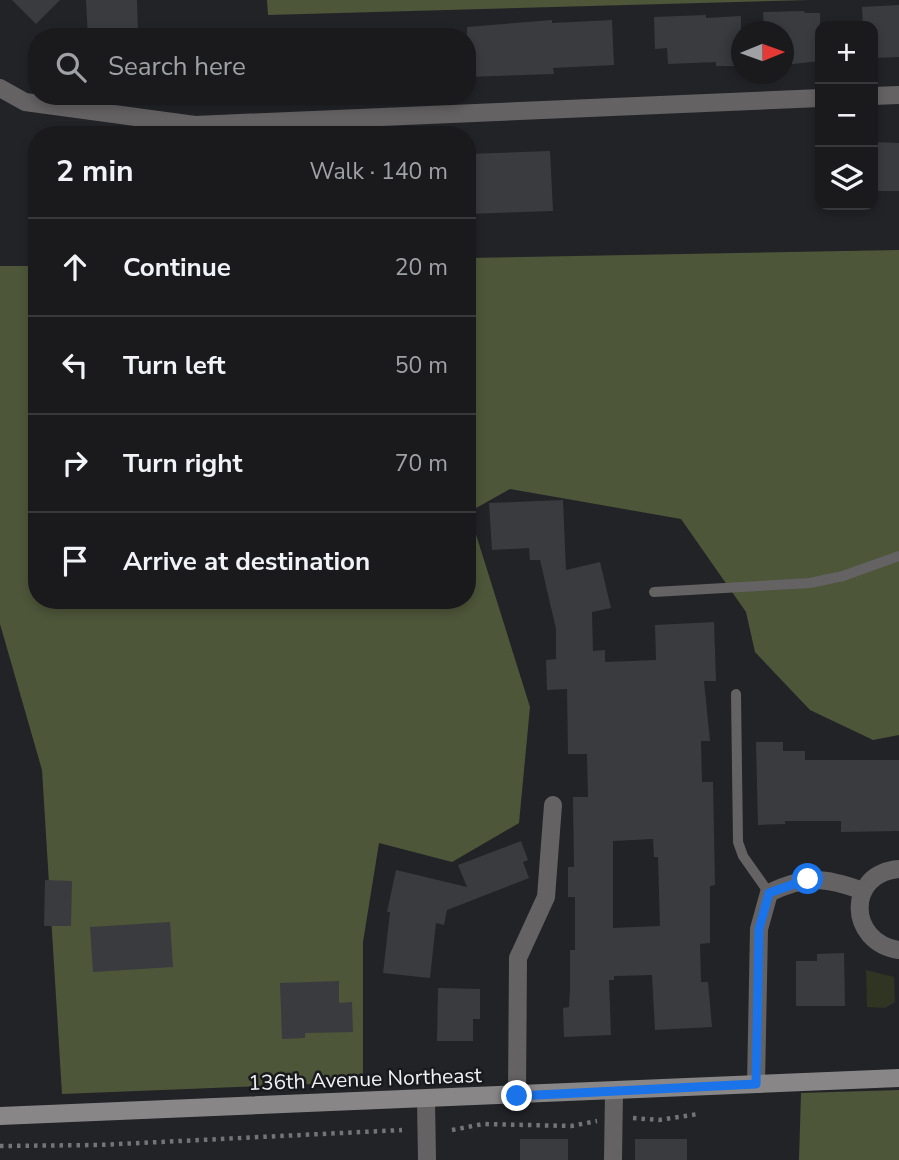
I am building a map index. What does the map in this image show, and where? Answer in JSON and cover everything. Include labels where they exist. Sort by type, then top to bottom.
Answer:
[{"type":"street","points":[[0,88],[28,103]]},
{"type":"street","points":[[878,96],[899,95]]},
{"type":"street","points":[[40,105],[195,125],[815,99]]},
{"type":"street","points":[[517,1096],[518,958],[545,897],[553,805]]},
{"type":"street","points":[[899,869],[883,872],[863,891],[860,916],[864,929],[885,947],[899,950]]},
{"type":"street","points":[[756,1084],[759,929],[769,893],[808,879],[832,880],[863,891]]},
{"type":"street","name":"136th Avenue Northeast","points":[[0,1116],[899,1078]]},
{"type":"street","points":[[613,1160],[614,1091]]},
{"type":"street","points":[[426,1100],[427,1160]]},
{"type":"lane","points":[[654,592],[810,583],[843,576],[899,556]]},
{"type":"lane","points":[[736,694],[738,842],[743,856],[769,893]]},
{"type":"path","points":[[633,1118],[659,1120],[698,1114]]},
{"type":"path","points":[[452,1130],[483,1124],[558,1126],[580,1122]]},
{"type":"path","points":[[0,1146],[99,1145],[402,1130]]},
{"type":"green space","points":[[267,0],[810,0],[268,15]]},
{"type":"green space","points":[[899,250],[899,735],[873,740],[810,710],[755,652],[746,612],[681,519],[510,489],[476,508],[476,258]]},
{"type":"green space","points":[[0,266],[28,266],[28,609],[476,609],[476,534],[530,707],[519,823],[452,862],[379,843],[363,942],[363,1082],[62,1094],[42,770],[0,624]]},
{"type":"green space","points":[[866,970],[894,977],[895,1002],[885,1008],[867,1007]]},
{"type":"green space","points":[[899,1090],[899,1160],[799,1160],[801,1093]]},
{"type":"building","points":[[12,0],[60,0],[36,24]]},
{"type":"building","points":[[86,0],[137,0],[138,28],[88,28]]},
{"type":"building","points":[[899,5],[899,57],[878,58],[878,21],[863,21],[862,7]]},
{"type":"building","points":[[763,12],[820,13],[820,21],[815,21],[815,62],[794,64],[794,21],[763,21]]},
{"type":"building","points":[[741,16],[741,21],[731,21],[731,66],[716,66],[716,62],[668,64],[667,48],[655,49],[654,17]]},
{"type":"building","points":[[552,20],[552,23],[612,20],[614,65],[553,68],[554,74],[476,77],[476,28],[467,27]]},
{"type":"building","points":[[878,142],[899,143],[899,191],[878,191]]},
{"type":"building","points":[[550,151],[553,211],[476,214],[476,154]]},
{"type":"building","points":[[563,500],[566,570],[600,562],[611,608],[592,612],[593,651],[605,650],[605,662],[656,660],[655,625],[714,622],[716,681],[704,681],[710,741],[701,741],[702,782],[713,782],[715,885],[710,886],[710,943],[700,944],[701,982],[708,982],[712,1027],[655,1030],[652,975],[614,976],[614,980],[609,980],[611,1035],[564,1037],[563,1008],[569,1007],[570,950],[575,950],[575,897],[568,897],[568,867],[574,867],[573,797],[588,797],[587,754],[568,754],[567,689],[547,690],[546,660],[556,659],[556,629],[540,560],[530,560],[529,548],[492,550],[489,503]],"holes":[[[653,839],[654,857],[658,857],[660,926],[613,928],[613,841]]]},
{"type":"building","points":[[756,742],[783,742],[783,751],[805,751],[805,760],[899,760],[899,831],[841,832],[841,821],[785,821],[785,824],[758,825]]},
{"type":"building","points":[[521,841],[528,860],[523,862],[529,878],[447,910],[444,925],[436,923],[430,978],[383,973],[390,912],[387,912],[396,870],[467,887],[458,865]]},
{"type":"building","points":[[45,880],[72,881],[71,926],[44,926]]},
{"type":"building","points":[[170,922],[173,967],[93,972],[90,927]]},
{"type":"building","points":[[844,953],[845,1006],[796,1006],[796,961],[817,961],[817,954]]},
{"type":"building","points":[[339,981],[339,1003],[352,1002],[353,1032],[305,1033],[305,1038],[282,1039],[280,983]]},
{"type":"building","points":[[438,988],[480,989],[480,1019],[473,1019],[473,1041],[437,1041]]},
{"type":"building","points":[[520,1139],[568,1139],[568,1160],[520,1160]]},
{"type":"building","points":[[635,1139],[687,1139],[687,1160],[635,1160]]},
{"type":"route","points":[[517,1096],[756,1084],[759,929],[763,909],[769,893],[808,879]]}]
